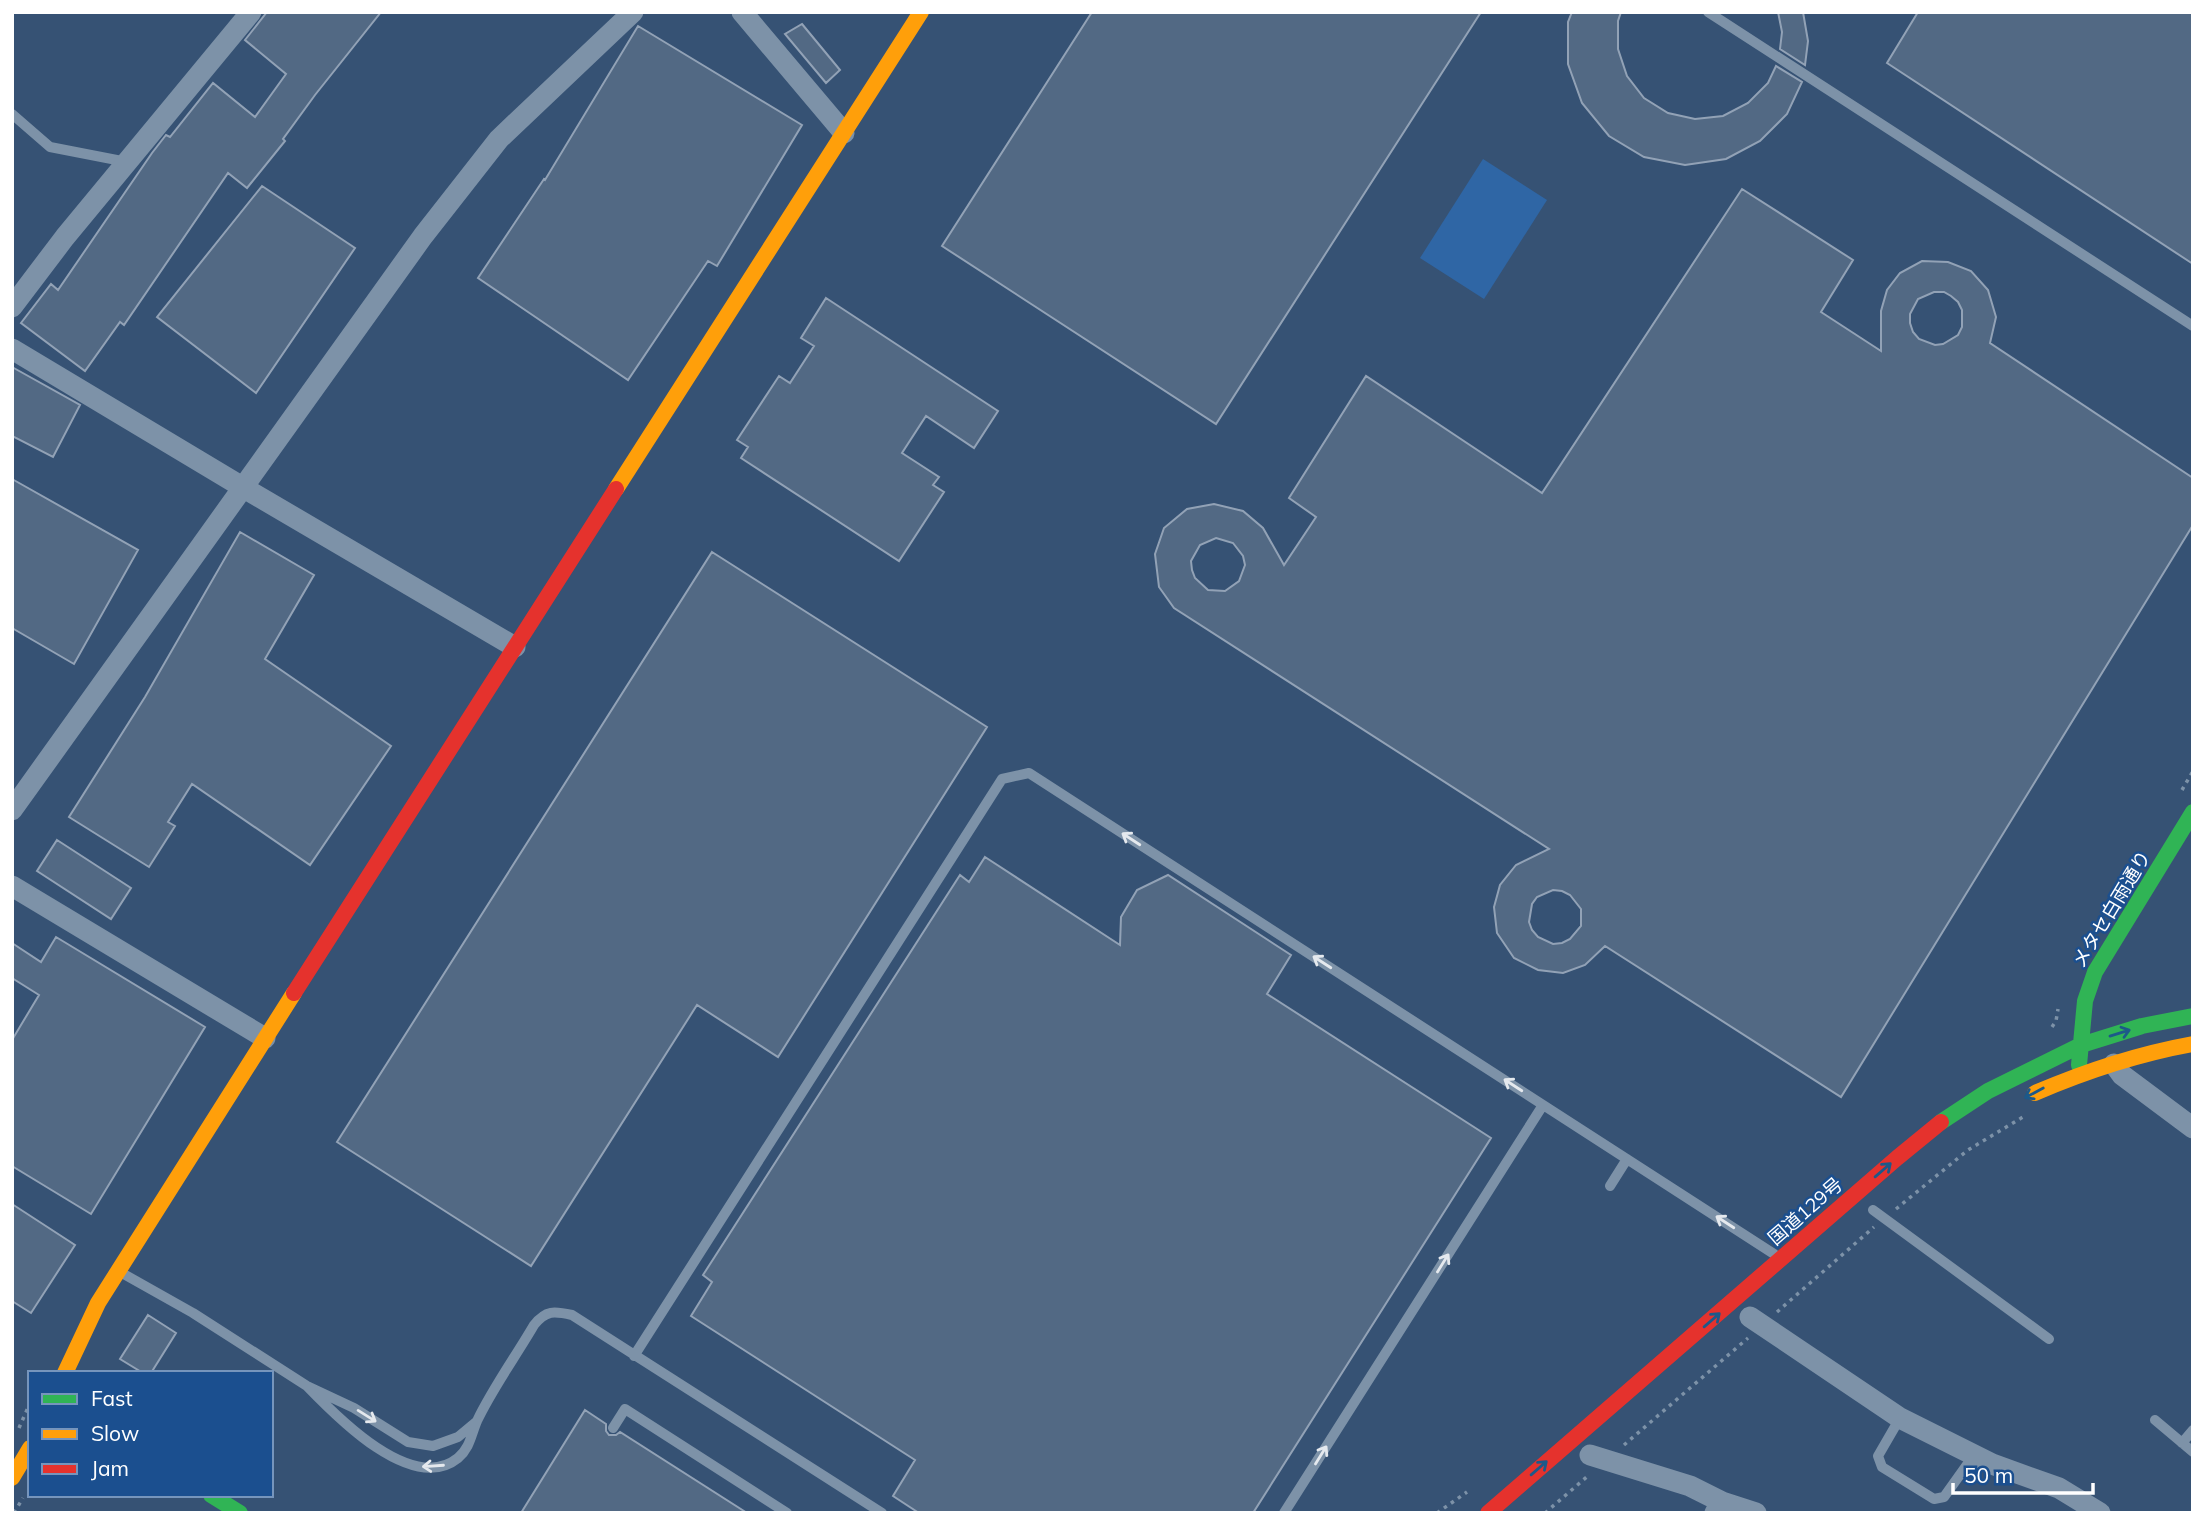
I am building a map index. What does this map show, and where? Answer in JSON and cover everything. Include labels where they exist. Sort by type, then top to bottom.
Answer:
[{"type":"main road","points":[[66,1371],[98,1303],[118,1270],[921,12]]},
{"type":"main road","name":"メタセ白雨通り","points":[[2078,1075],[2085,1001],[2095,972],[2193,812]]},
{"type":"main road","name":"国道129号","points":[[1488,1513],[1896,1158],[1947,1118],[1988,1091],[2081,1045],[2142,1026],[2193,1016]]},
{"type":"main road","points":[[2027,1106],[2043,1088],[2154,1051],[2193,1044]]},
{"type":"main road","points":[[1857,1224],[1880,1210]]},
{"type":"main road","points":[[12,1478],[28,1451]]},
{"type":"main road","points":[[214,1497],[240,1513]]},
{"type":"street","points":[[12,307],[21,281],[65,237],[251,12]]},
{"type":"street","points":[[12,810],[423,236],[499,139],[634,12]]},
{"type":"street","points":[[742,12],[844,133]]},
{"type":"street","points":[[12,349],[515,647]]},
{"type":"street","points":[[12,886],[264,1038]]},
{"type":"street","points":[[2114,1064],[2122,1074],[2193,1128]]},
{"type":"street","points":[[1753,1319],[1900,1418],[1992,1464],[2059,1488],[2100,1513]]},
{"type":"street","points":[[1594,1456],[1690,1486],[1718,1507],[1756,1513]]},
{"type":"lane","points":[[1708,12],[2193,326]]},
{"type":"lane","points":[[12,114],[50,147],[127,162]]},
{"type":"lane","points":[[634,1356],[1002,779],[1029,773],[1782,1259]]},
{"type":"lane","points":[[1284,1513],[1544,1105]]},
{"type":"lane","points":[[1611,1186],[1627,1159]]},
{"type":"lane","points":[[1880,1210],[2049,1339]]},
{"type":"lane","points":[[118,1270],[193,1313],[307,1386],[354,1408],[408,1442],[433,1446],[458,1437],[476,1423]]},
{"type":"lane","points":[[307,1386],[342,1423],[398,1460],[419,1467],[441,1468],[458,1458],[470,1443],[476,1423],[542,1315],[556,1311],[572,1315],[882,1513]]},
{"type":"lane","points":[[613,1428],[625,1409],[785,1512]]},
{"type":"lane","points":[[1900,1418],[1878,1456],[1882,1466],[1934,1499],[1944,1497],[1974,1455]]},
{"type":"lane","points":[[2155,1420],[2193,1452]]},
{"type":"lane","points":[[2182,1443],[2193,1430]]},
{"type":"path","points":[[1545,1513],[1594,1456],[1880,1210],[2027,1106]]},
{"type":"path","points":[[25,1413],[28,1407]]},
{"type":"shaded area","points":[[1483,159],[1547,200],[1484,299],[1420,258]]},
{"type":"building","points":[[267,12],[381,12],[315,95],[283,139],[285,141],[247,188],[228,173],[124,325],[120,322],[85,371],[21,323],[51,284],[58,290],[152,153],[166,135],[170,137],[213,83],[255,117],[286,74],[245,40]]},
{"type":"building","points":[[1092,12],[1481,12],[1216,424],[942,246]]},
{"type":"building","points":[[1572,12],[1621,12],[1618,21],[1618,49],[1627,76],[1644,98],[1668,113],[1695,119],[1723,116],[1748,103],[1768,83],[1776,66],[1802,82],[1787,114],[1760,141],[1726,159],[1685,165],[1644,157],[1609,136],[1582,103],[1568,64],[1568,22]]},
{"type":"building","points":[[1778,12],[1803,12],[1808,41],[1805,65],[1780,49],[1782,32]]},
{"type":"building","points":[[1918,12],[2193,12],[2193,264],[1887,63]]},
{"type":"building","points":[[802,24],[840,70],[826,83],[785,34]]},
{"type":"building","points":[[638,26],[802,125],[717,266],[708,261],[628,380],[478,278],[545,180]]},
{"type":"building","points":[[262,186],[355,248],[256,393],[157,317]]},
{"type":"building","points":[[1742,189],[1853,260],[1821,312],[1881,351],[1881,311],[1887,290],[1900,273],[1922,261],[1948,262],[1971,271],[1988,290],[1996,317],[1990,343],[2193,478],[2193,525],[1841,1097],[1605,946],[1585,965],[1563,973],[1538,970],[1514,958],[1497,933],[1494,907],[1500,885],[1516,865],[1549,849],[1174,608],[1159,587],[1155,554],[1164,528],[1187,509],[1214,504],[1243,511],[1263,528],[1284,565],[1316,517],[1289,498],[1366,376],[1542,493]],"holes":[[[1934,292],[1944,292],[1951,296],[1962,310],[1962,327],[1958,335],[1943,344],[1935,345],[1919,339],[1910,323],[1910,314],[1918,299]],[[1216,538],[1233,543],[1243,556],[1245,565],[1239,581],[1225,591],[1208,590],[1195,578],[1192,570],[1191,561],[1200,545]],[[1553,890],[1570,895],[1581,909],[1581,926],[1570,939],[1553,944],[1538,937],[1532,930],[1529,922],[1532,904],[1537,897]]]},
{"type":"building","points":[[826,298],[998,411],[974,448],[926,416],[902,453],[939,477],[933,485],[944,492],[899,561],[741,458],[748,447],[737,440],[779,376],[790,383],[814,346],[801,338]]},
{"type":"building","points":[[12,367],[80,405],[53,457],[12,436]]},
{"type":"building","points":[[12,479],[138,550],[74,664],[12,628]]},
{"type":"building","points":[[240,532],[314,575],[265,659],[391,746],[310,865],[192,784],[168,822],[175,826],[149,867],[69,817],[145,697]]},
{"type":"building","points":[[712,552],[987,727],[778,1057],[697,1005],[531,1266],[337,1142]]},
{"type":"building","points":[[57,840],[131,888],[111,919],[37,871]]},
{"type":"building","points":[[985,857],[1120,945],[1121,917],[1137,890],[1168,875],[1291,955],[1267,994],[1491,1138],[1253,1513],[919,1513],[893,1496],[915,1460],[691,1316],[712,1282],[703,1275],[960,875],[969,882]]},
{"type":"building","points":[[56,937],[205,1027],[91,1214],[12,1166],[12,1040],[39,995],[12,978],[12,943],[41,962]]},
{"type":"building","points":[[12,1204],[75,1245],[31,1313],[12,1301]]},
{"type":"building","points":[[148,1315],[176,1333],[152,1371],[140,1371],[120,1359]]},
{"type":"building","points":[[585,1410],[606,1424],[609,1435],[620,1432],[747,1513],[521,1513]]},
{"type":"traffic: fast","points":[[2079,1065],[2085,1001],[2095,972],[2193,812]]},
{"type":"traffic: fast","points":[[1941,1122],[1988,1091],[2081,1045],[2142,1026],[2193,1016]]},
{"type":"traffic: fast","points":[[214,1497],[240,1513]]},
{"type":"traffic: slow","points":[[616,489],[921,12]]},
{"type":"traffic: slow","points":[[66,1371],[98,1303],[294,993]]},
{"type":"traffic: slow","points":[[2035,1093],[2112,1064],[2193,1044]]},
{"type":"traffic: slow","points":[[12,1478],[28,1451]]},
{"type":"traffic: jam","points":[[294,993],[616,489]]},
{"type":"traffic: jam","points":[[1488,1513],[1941,1122]]}]
